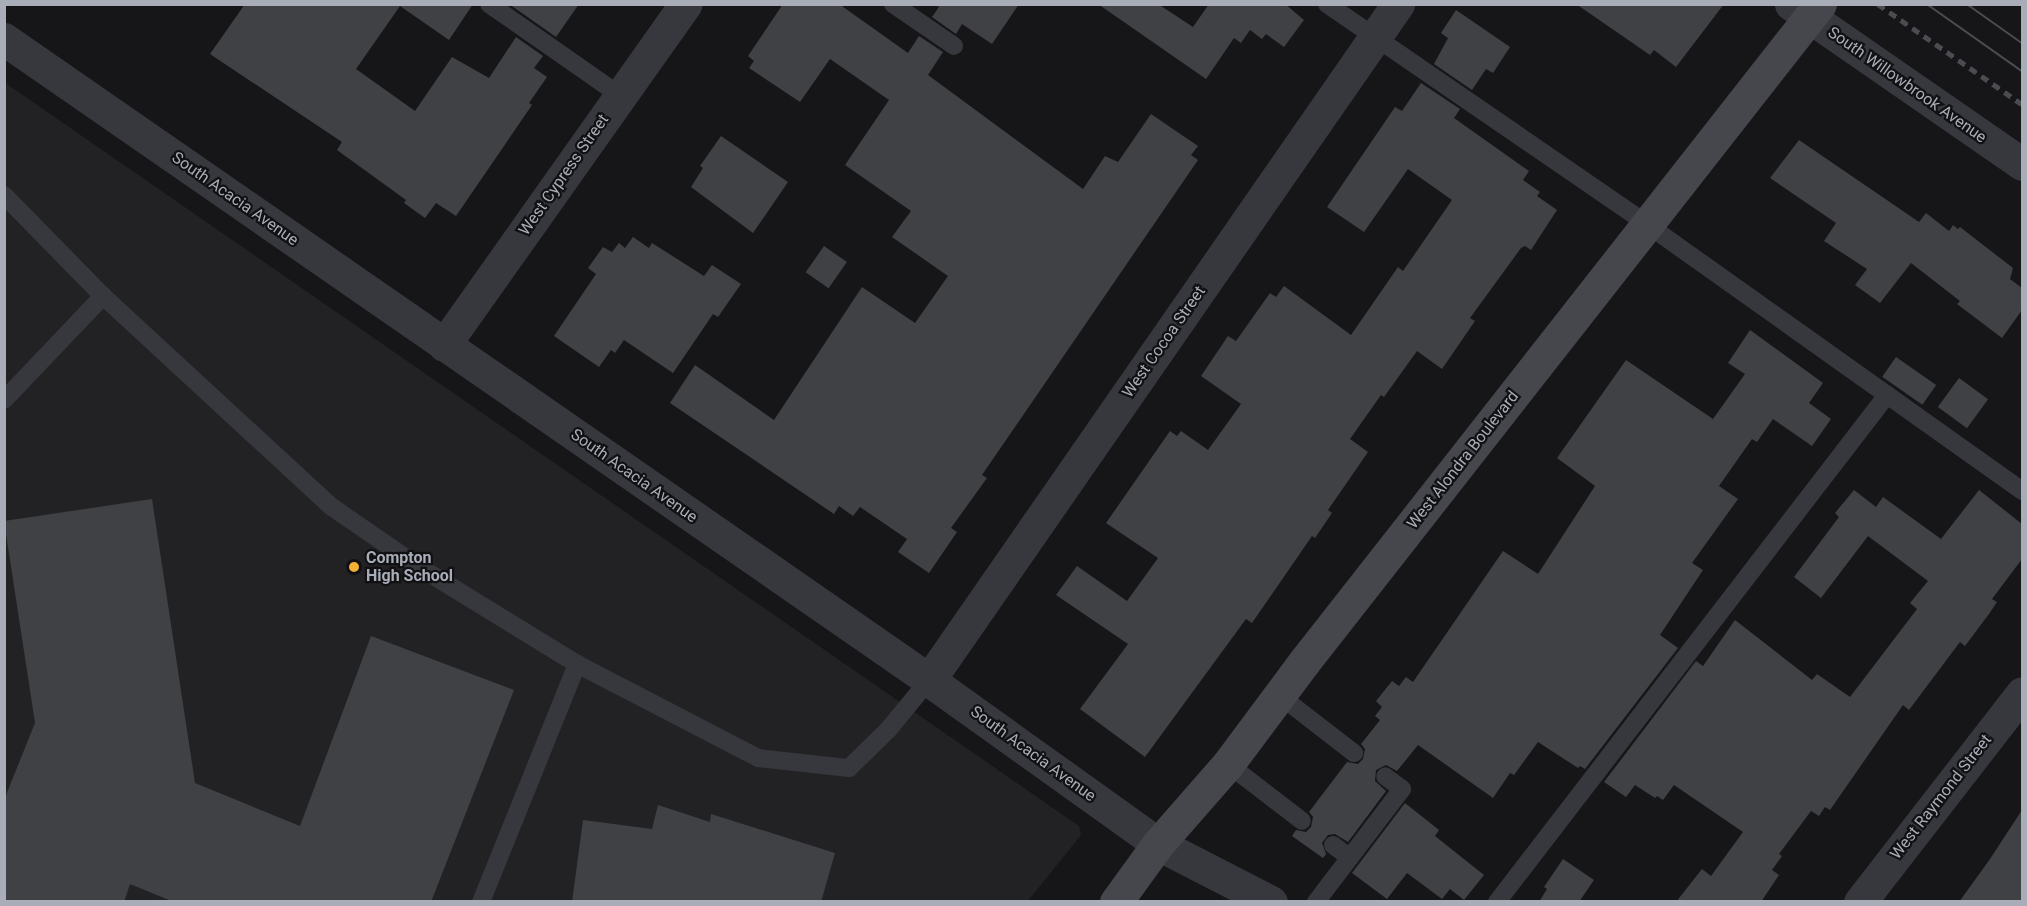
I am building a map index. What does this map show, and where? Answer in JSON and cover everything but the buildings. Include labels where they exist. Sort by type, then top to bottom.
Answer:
[{"type":"main road","name":"West Alondra Boulevard","points":[[1116,902],[1158,844],[1228,764],[1279,695],[1648,225],[1807,9]]},
{"type":"street","name":"West Cypress Street","points":[[444,345],[685,4]]},
{"type":"street","name":"West Cocoa Street","points":[[929,680],[1398,4]]},
{"type":"street","name":"South Willowbrook Avenue","points":[[1807,9],[2022,164]]},
{"type":"street","name":"South Acacia Avenue","points":[[4,39],[929,680],[1158,844],[1271,902]]},
{"type":"street","name":"West Raymond Street","points":[[1860,902],[2022,693]]},
{"type":"lane","points":[[489,4],[621,96]]},
{"type":"lane","points":[[893,4],[954,46]]},
{"type":"lane","points":[[1327,4],[1648,225],[2022,491]]},
{"type":"lane","points":[[4,195],[103,296],[332,507],[416,566],[577,664],[758,758],[849,768],[888,730],[929,680]]},
{"type":"lane","points":[[4,400],[103,296]]},
{"type":"lane","points":[[1497,902],[1887,395]]},
{"type":"lane","points":[[481,902],[577,664]]},
{"type":"lane","points":[[1279,695],[1354,753]]},
{"type":"lane","points":[[1228,764],[1302,821]]},
{"type":"lane","points":[[1316,902],[1402,789],[1385,776]]},
{"type":"lane","points":[[1333,845],[1350,858]]},
{"type":"shaded area","name":"Compton High School","points":[[4,82],[1079,826],[1081,835],[1028,901],[5,901]]},
{"type":"tram line","points":[[1927,4],[2022,71]]},
{"type":"tram line","points":[[1967,4],[2022,43]]},
{"type":"railway","points":[[1878,4],[2022,104]]},
{"type":"place","name":"Compton High School","points":[[354,567]]}]
